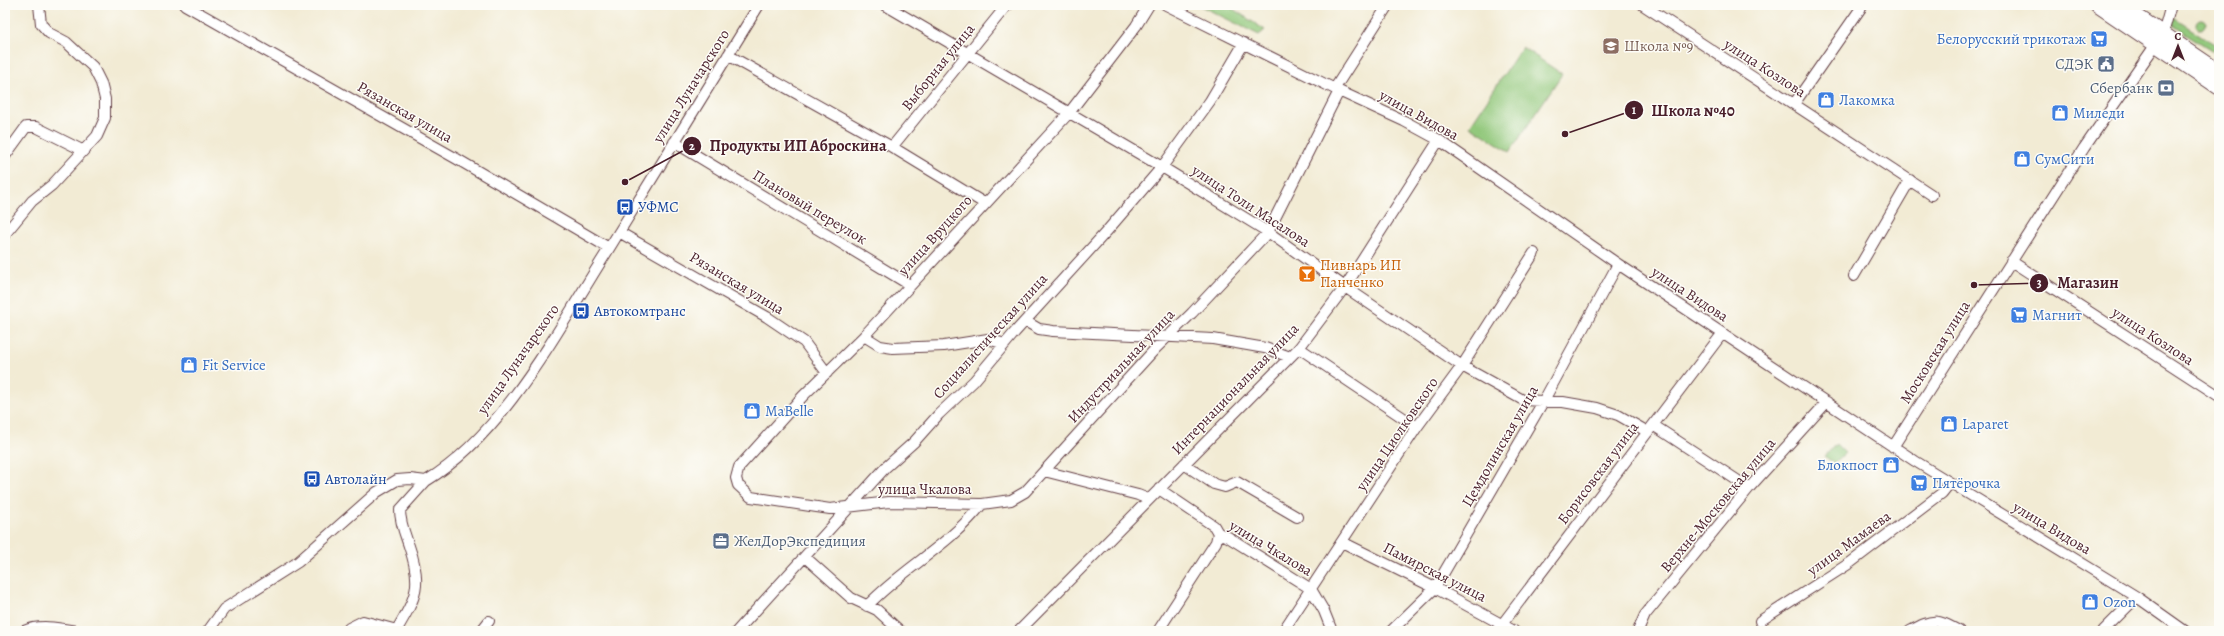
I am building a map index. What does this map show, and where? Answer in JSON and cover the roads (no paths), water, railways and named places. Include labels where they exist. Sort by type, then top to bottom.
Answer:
[{"type":"highway","points":[[2098,5],[2219,72]]},
{"type":"highway","points":[[2120,5],[2159,39],[2219,87]]},
{"type":"street","points":[[5,234],[32,201],[52,185],[82,150],[97,136],[105,118],[105,99],[101,83],[93,67],[66,42],[49,33],[41,24],[39,5]]},
{"type":"street","name":"Рязанская улица","points":[[185,5],[457,159],[609,248]]},
{"type":"street","name":"улица Луначарского","points":[[396,631],[416,591],[414,560],[400,520],[400,510],[426,481],[446,468],[487,431],[540,360],[759,5]]},
{"type":"street","name":"улица Толи Масалова","points":[[885,5],[1162,166],[1268,232],[1345,288],[1462,366],[1523,400],[1563,402],[1598,408],[1651,428],[1749,488]]},
{"type":"street","name":"Выборная улица","points":[[892,147],[1007,5]]},
{"type":"street","name":"улица Вруцкого","points":[[736,478],[739,467],[827,372],[864,336],[984,203],[1069,113],[1136,26],[1149,5]]},
{"type":"street","name":"улица Видова","points":[[1166,5],[1337,90],[1404,120],[1439,140],[1722,334],[1950,484],[2137,597],[2185,631]]},
{"type":"street","name":"Индустриальная улица","points":[[982,504],[1011,500],[1025,492],[1167,337],[1268,232],[1337,90],[1388,5]]},
{"type":"street","name":"улица Козлова","points":[[1643,5],[1932,195]]},
{"type":"street","points":[[1794,104],[1863,5]]},
{"type":"street","name":"Московская улица","points":[[1894,447],[2084,148],[2159,39],[2171,5]]},
{"type":"street","name":"Социалистическая улица","points":[[737,631],[886,467],[914,442],[939,414],[974,381],[1025,321],[1106,232],[1162,166],[1210,101],[1244,43]]},
{"type":"street","points":[[728,55],[892,147],[984,203]]},
{"type":"street","points":[[5,156],[26,127],[36,127],[82,150]]},
{"type":"street","name":"Интернациональная улица","points":[[1019,631],[1299,348],[1345,288],[1439,140]]},
{"type":"street","name":"Плановый переулок","points":[[674,142],[910,285]]},
{"type":"street","points":[[1854,276],[1910,180]]},
{"type":"street","name":"Рязанская улица","points":[[619,232],[767,316],[804,342],[827,372]]},
{"type":"street","name":"улица Циолковского","points":[[1283,631],[1417,427],[1462,366],[1534,253]]},
{"type":"street","name":"улица Козлова","points":[[2011,261],[2219,396]]},
{"type":"street","name":"Цемдолинская улица","points":[[1391,631],[1435,588],[1543,402],[1618,264]]},
{"type":"street","points":[[1025,321],[1039,329],[1053,331],[1213,339],[1265,348],[1290,357]]},
{"type":"street","name":"Борисовская улица","points":[[1500,628],[1722,334]]},
{"type":"street","points":[[864,336],[880,346],[893,348],[944,346],[970,340],[988,339],[1005,344]]},
{"type":"street","points":[[1299,348],[1417,427]]},
{"type":"street","name":"Верхне-Московская улица","points":[[1638,631],[1645,615],[1749,488],[1827,402]]},
{"type":"street","points":[[1184,464],[1214,484],[1225,487],[1237,482],[1297,517]]},
{"type":"street","points":[[1044,471],[1138,495],[1148,499]]},
{"type":"street","name":"улица Чкалова","points":[[736,478],[741,489],[751,497],[830,509],[850,508],[889,502],[982,504]]},
{"type":"street","points":[[208,631],[224,609],[298,562],[377,492],[397,480],[426,481]]},
{"type":"street","name":"улица Мамаева","points":[[1760,621],[1850,563],[1942,494],[1950,484]]},
{"type":"street","name":"улица Чкалова","points":[[1160,490],[1214,526],[1218,533],[1228,537],[1311,589],[1324,611],[1332,631]]},
{"type":"street","points":[[868,606],[881,592],[938,549],[969,521],[982,504]]},
{"type":"street","points":[[1158,631],[1216,542],[1218,533]]},
{"type":"street","name":"Памирская улица","points":[[1342,542],[1435,588],[1500,628],[1514,631]]},
{"type":"street","points":[[804,557],[852,598],[877,610],[900,631]]},
{"type":"street","points":[[2103,631],[2137,597]]},
{"type":"street","points":[[348,631],[349,628],[363,621],[396,631]]},
{"type":"street","points":[[481,631],[489,621]]},
{"type":"street","points":[[1910,631],[1927,622],[1942,621],[1959,631]]},
{"type":"street","points":[[24,631],[32,628],[53,627],[76,631]]},
{"type":"place","name":"Белорусский трикотаж","points":[[2099,39]]},
{"type":"place","name":"Школа №9","points":[[1611,46]]},
{"type":"place","name":"СДЭК","points":[[2106,64]]},
{"type":"place","name":"Сбербанк","points":[[2166,88]]},
{"type":"place","name":"Лакомка","points":[[1826,100]]},
{"type":"place","name":"Миледи","points":[[2060,113]]},
{"type":"place","name":"Школа №40","points":[[1565,134]]},
{"type":"place","name":"СумСити","points":[[2022,159]]},
{"type":"place","name":"Продукты ИП Аброскина","points":[[625,182]]},
{"type":"place","name":"УФМС","points":[[625,207]]},
{"type":"place","name":"Пивнарь ИП Панченко","points":[[1307,274]]},
{"type":"place","name":"Магазин","points":[[1974,285]]},
{"type":"place","name":"Автокомтранс","points":[[581,311]]},
{"type":"place","name":"Магнит","points":[[2019,315]]},
{"type":"place","name":"Fit Service","points":[[189,365]]},
{"type":"place","name":"MaBelle","points":[[752,411]]},
{"type":"place","name":"Laparet","points":[[1949,424]]},
{"type":"place","name":"Блокпост","points":[[1891,465]]},
{"type":"place","name":"Автолайн","points":[[312,479]]},
{"type":"place","name":"Пятёрочка","points":[[1919,483]]},
{"type":"place","name":"ЖелДорЭкспедиция","points":[[721,541]]},
{"type":"place","name":"Ozon","points":[[2090,602]]}]
